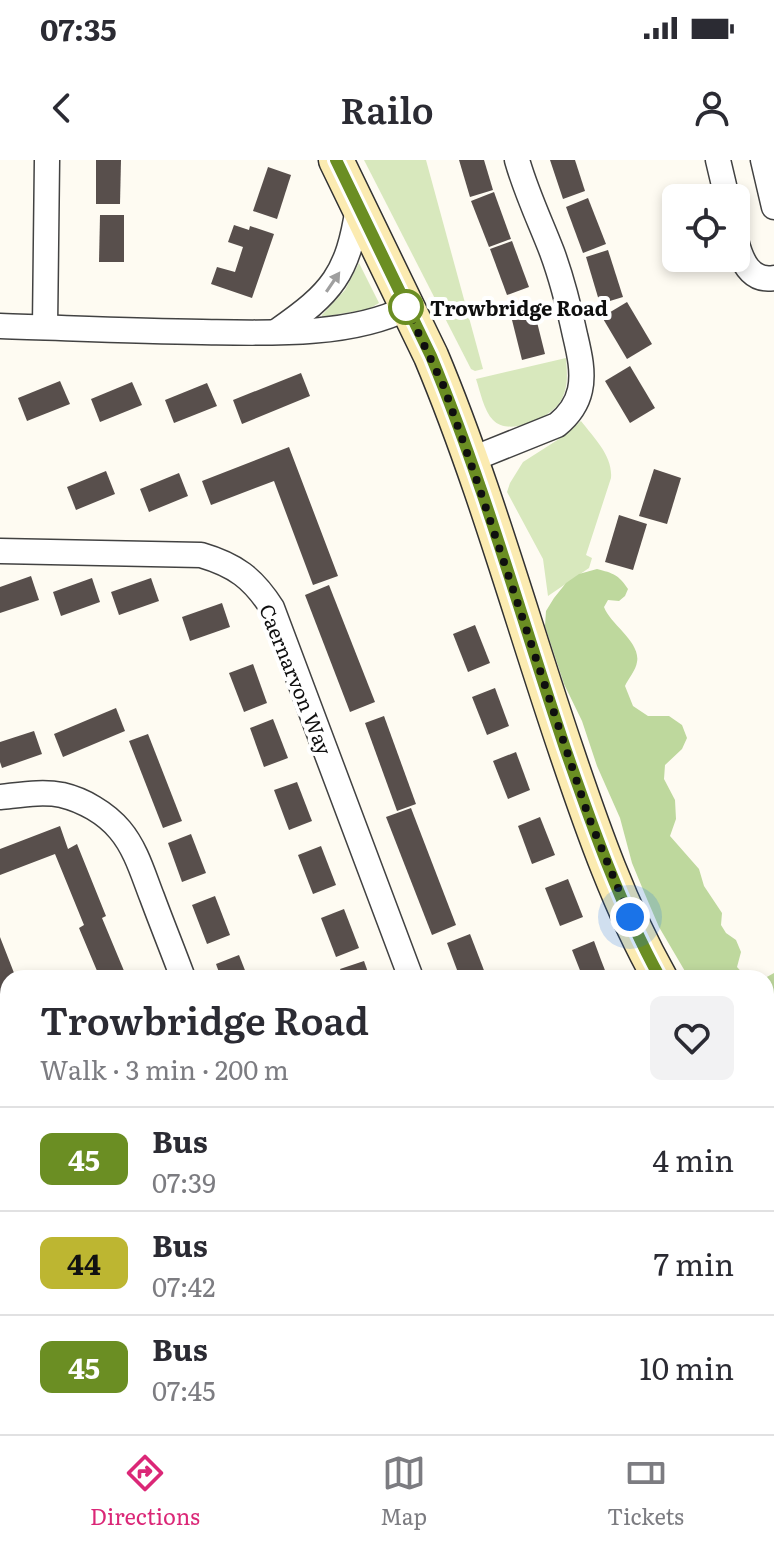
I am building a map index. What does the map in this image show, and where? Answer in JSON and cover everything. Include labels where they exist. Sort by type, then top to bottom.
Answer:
[{"type":"street","points":[[45,327],[47,160]]},
{"type":"street","points":[[336,160],[444,387],[589,818],[621,898],[656,970]]},
{"type":"street","points":[[470,460],[557,425],[573,408],[580,392],[579,353],[560,276],[517,160]]},
{"type":"street","points":[[718,160],[724,184]]},
{"type":"street","points":[[763,160],[774,207]]},
{"type":"street","points":[[275,332],[308,310],[338,276],[355,231],[358,207]]},
{"type":"street","points":[[750,271],[765,280],[774,278]]},
{"type":"street","points":[[0,326],[275,332],[375,321],[407,308]]},
{"type":"street","name":"Caernarvon Way","points":[[0,551],[201,555],[241,572],[260,590],[272,608],[408,970]]},
{"type":"street","points":[[0,797],[41,793],[61,795],[93,808],[113,823],[130,844],[180,970]]},
{"type":"green space","points":[[364,160],[426,160],[483,369],[471,369]]},
{"type":"green space","points":[[359,263],[379,303],[369,309],[322,317],[345,290]]},
{"type":"green space","points":[[566,358],[565,391],[560,402],[548,414],[519,426],[500,425],[493,420],[476,379]]},
{"type":"green space","points":[[581,421],[606,455],[611,478],[586,555],[592,558],[589,568],[548,596],[543,559],[507,492],[523,462]]},
{"type":"green space","points":[[597,569],[607,572],[615,575],[628,589],[619,601],[608,600],[604,607],[630,640],[637,655],[636,665],[625,686],[633,706],[648,716],[669,716],[682,725],[687,738],[682,749],[665,765],[664,779],[675,800],[676,819],[670,836],[699,869],[704,886],[722,913],[721,925],[736,940],[741,952],[737,967],[740,970],[684,970],[659,927],[632,863],[620,818],[564,684],[545,626],[546,611],[554,598],[566,583],[579,574]]},
{"type":"building","points":[[96,160],[121,160],[120,204],[96,204]]},
{"type":"building","points":[[459,160],[484,160],[493,190],[470,197]]},
{"type":"building","points":[[550,160],[575,160],[585,191],[563,199]]},
{"type":"building","points":[[268,167],[291,175],[277,219],[253,211]]},
{"type":"building","points":[[494,192],[511,239],[489,247],[471,201]]},
{"type":"building","points":[[588,198],[606,244],[583,253],[566,207]]},
{"type":"building","points":[[100,215],[124,215],[124,262],[99,262]]},
{"type":"building","points":[[234,225],[249,230],[250,226],[274,234],[252,298],[211,284],[217,267],[235,272],[243,247],[228,242]]},
{"type":"building","points":[[512,241],[529,287],[507,295],[490,249]]},
{"type":"building","points":[[608,250],[623,297],[600,304],[586,257]]},
{"type":"building","points":[[627,302],[652,344],[627,359],[602,317]]},
{"type":"building","points":[[533,306],[545,354],[522,360],[510,312]]},
{"type":"building","points":[[630,366],[655,408],[630,423],[605,381]]},
{"type":"building","points":[[301,373],[310,396],[242,424],[233,400]]},
{"type":"building","points":[[60,381],[70,404],[27,421],[18,398]]},
{"type":"building","points":[[132,382],[142,405],[100,422],[91,399]]},
{"type":"building","points":[[207,383],[217,406],[174,423],[165,400]]},
{"type":"building","points":[[289,447],[338,576],[313,585],[274,481],[211,505],[202,481]]},
{"type":"building","points":[[654,469],[681,478],[667,524],[639,516]]},
{"type":"building","points":[[106,471],[115,494],[76,510],[67,487]]},
{"type":"building","points":[[179,473],[188,496],[149,512],[140,489]]},
{"type":"building","points":[[619,515],[647,524],[633,570],[605,562]]},
{"type":"building","points":[[31,576],[39,600],[0,613],[0,587]]},
{"type":"building","points":[[92,578],[100,602],[61,616],[53,592]]},
{"type":"building","points":[[151,578],[159,601],[119,615],[111,592]]},
{"type":"building","points":[[329,585],[375,702],[350,712],[305,595]]},
{"type":"building","points":[[222,603],[230,627],[190,641],[182,617]]},
{"type":"building","points":[[475,625],[490,663],[468,672],[453,634]]},
{"type":"building","points":[[253,664],[267,703],[244,712],[229,673]]},
{"type":"building","points":[[495,688],[509,726],[487,735],[472,697]]},
{"type":"building","points":[[116,708],[125,731],[63,757],[54,734]]},
{"type":"building","points":[[384,716],[416,804],[397,811],[365,723]]},
{"type":"building","points":[[273,719],[288,758],[264,767],[250,728]]},
{"type":"building","points":[[34,731],[42,754],[2,768],[0,742]]},
{"type":"building","points":[[148,734],[182,821],[163,828],[129,741]]},
{"type":"building","points":[[516,752],[530,790],[508,799],[493,761]]},
{"type":"building","points":[[297,782],[312,821],[289,830],[274,790]]},
{"type":"building","points":[[411,808],[456,925],[432,935],[386,817]]},
{"type":"building","points":[[540,817],[555,855],[532,864],[518,826]]},
{"type":"building","points":[[60,826],[68,849],[77,844],[124,970],[97,970],[79,928],[84,925],[55,854],[0,875],[0,849]]},
{"type":"building","points":[[191,834],[206,873],[182,882],[168,843]]},
{"type":"building","points":[[321,846],[336,885],[313,894],[298,855]]},
{"type":"building","points":[[568,879],[583,917],[560,926],[545,888]]},
{"type":"building","points":[[215,896],[230,935],[207,944],[192,905]]},
{"type":"building","points":[[344,909],[359,948],[336,957],[321,918]]},
{"type":"building","points":[[470,934],[484,970],[457,970],[447,943]]},
{"type":"building","points":[[0,937],[13,970],[0,970]]},
{"type":"building","points":[[594,941],[605,970],[580,970],[572,950]]},
{"type":"building","points":[[239,955],[245,970],[218,970],[216,964]]},
{"type":"building","points":[[364,961],[367,970],[340,970]]},
{"type":"bus line","name":"45","points":[[336,160],[444,387],[589,818],[621,898],[655,970]]},
{"type":"place","name":"Trowbridge Road","points":[[406,307]]},
{"type":"route","points":[[406,307],[444,387],[589,818],[630,917]]}]
